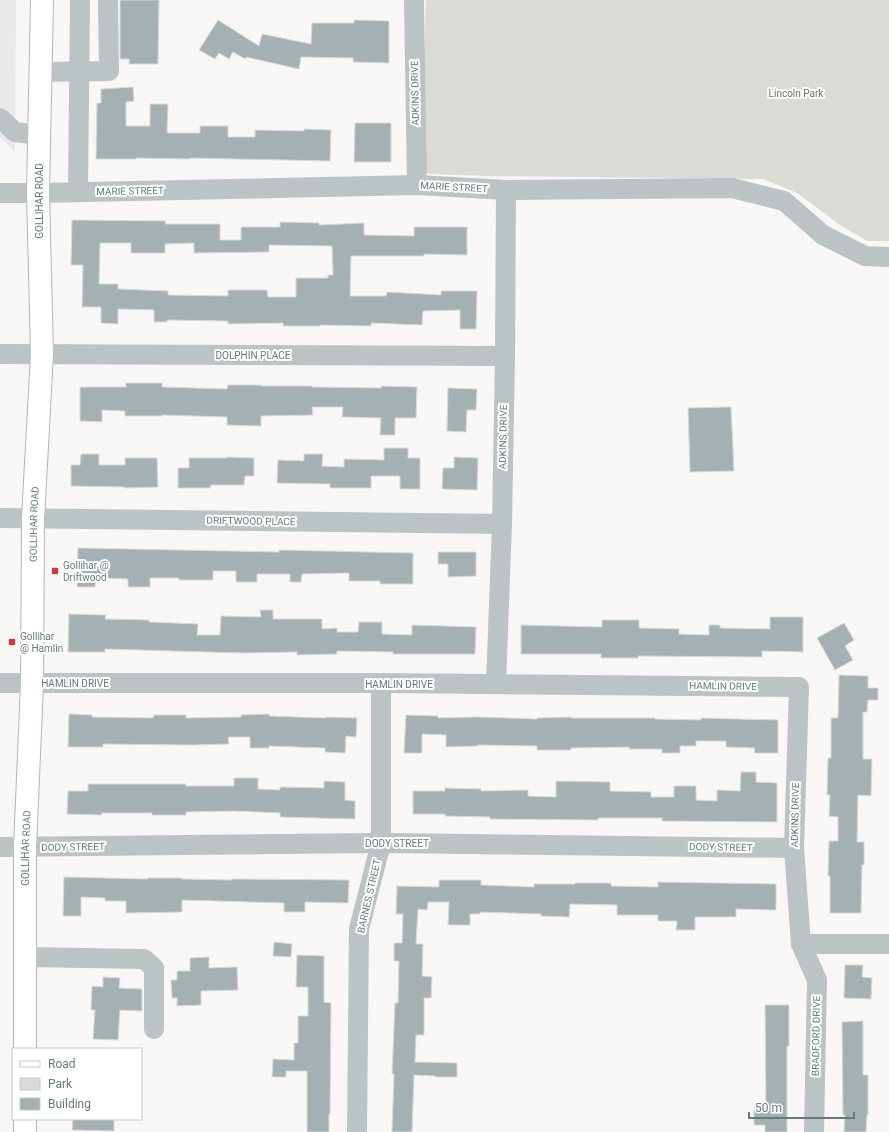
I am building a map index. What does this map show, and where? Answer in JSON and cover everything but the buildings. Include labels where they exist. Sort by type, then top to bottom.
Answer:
[{"type":"main road","name":"GOLLIHAR ROAD","points":[[25,1048],[25,848],[32,684],[33,519],[42,354],[38,193],[42,0]]},
{"type":"main road","points":[[25,1120],[25,1132]]},
{"type":"street","points":[[78,192],[80,0]]},
{"type":"street","points":[[41,72],[109,71],[108,0]]},
{"type":"street","name":"ADKINS DRIVE","points":[[414,0],[416,185]]},
{"type":"street","points":[[0,118],[15,132],[40,135]]},
{"type":"street","name":"MARIE STREET","points":[[0,193],[416,185],[506,190],[732,188],[784,201],[823,235],[865,256],[889,257]]},
{"type":"street","name":"ADKINS DRIVE","points":[[496,684],[502,524],[506,190]]},
{"type":"street","name":"DOLPHIN PLACE","points":[[0,354],[505,356]]},
{"type":"street","name":"DRIFTWOOD PLACE","points":[[0,518],[502,524]]},
{"type":"street","name":"HAMLIN DRIVE","points":[[0,683],[381,683],[799,687]]},
{"type":"street","name":"BARNES STREET","points":[[357,1132],[359,929],[381,843],[381,683]]},
{"type":"street","name":"ADKINS DRIVE","points":[[799,687],[794,848],[801,944]]},
{"type":"street","name":"DODY STREET","points":[[0,847],[25,848],[381,843],[794,848]]},
{"type":"street","points":[[801,944],[889,944]]},
{"type":"street","name":"BRADFORD DRIVE","points":[[801,944],[817,980],[814,1132]]},
{"type":"street","points":[[25,957],[144,960],[154,968],[154,1029]]},
{"type":"shaded area","points":[[0,0],[16,0],[15,152],[0,137]]},
{"type":"green space","name":"Lincoln Park","points":[[426,0],[889,0],[889,241],[867,241],[840,225],[797,193],[763,179],[429,174],[422,167]]},
{"type":"place","name":"Gollihar @ Driftwood","points":[[55,571]]},
{"type":"place","name":"Gollihar @ Hamlin","points":[[12,642]]}]
